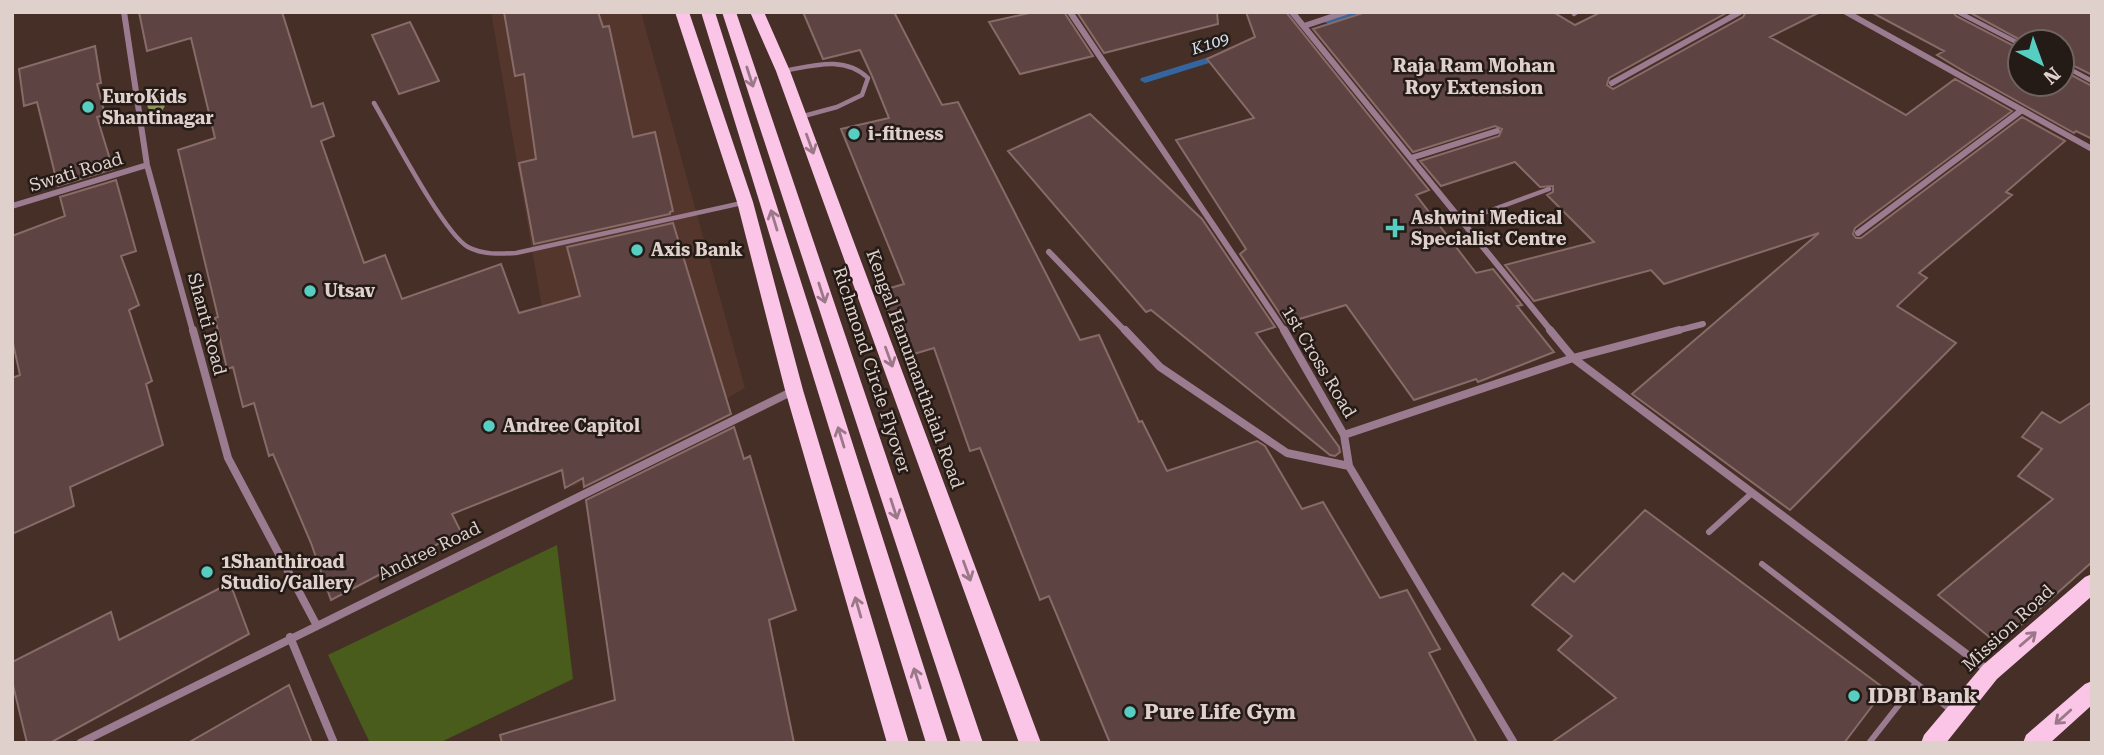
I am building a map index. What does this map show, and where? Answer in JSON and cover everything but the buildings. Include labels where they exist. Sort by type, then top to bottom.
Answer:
[{"type":"main road","points":[[682,12],[745,202],[794,390],[898,743]]},
{"type":"main road","points":[[708,12],[937,743]]},
{"type":"main road","name":"Richmond Circle Flyover","points":[[729,12],[972,743]]},
{"type":"main road","name":"Kengal Hanumanthaiah Road","points":[[757,12],[783,71],[1030,743]]},
{"type":"main road","name":"Mission Road","points":[[1932,743],[1990,672],[2092,583]]},
{"type":"main road","points":[[2034,743],[2092,691]]},
{"type":"street","name":"Shanti Road","points":[[124,12],[147,164],[228,458],[316,624]]},
{"type":"street","name":"1st Cross Road","points":[[1070,12],[1289,338],[1344,435],[1349,466],[1514,743]]},
{"type":"street","points":[[1292,12],[1573,358],[1990,672]]},
{"type":"street","points":[[1304,26],[1346,12]]},
{"type":"street","points":[[1612,83],[1740,12]]},
{"type":"street","points":[[1846,12],[2092,149]]},
{"type":"street","points":[[1858,233],[2022,110]]},
{"type":"street","points":[[1411,158],[1497,131]]},
{"type":"street","name":"Swati Road","points":[[12,206],[147,164]]},
{"type":"street","points":[[1049,251],[1160,367],[1287,453],[1349,466]]},
{"type":"street","points":[[1344,435],[1573,358],[1703,324]]},
{"type":"street","name":"Andree Road","points":[[80,743],[794,390]]},
{"type":"street","points":[[290,637],[334,743]]},
{"type":"lane","points":[[1958,12],[2006,37]]},
{"type":"lane","points":[[783,71],[838,64],[851,65],[862,70],[869,78],[862,95],[837,107],[800,117]]},
{"type":"lane","points":[[2076,72],[2092,80]]},
{"type":"lane","points":[[374,103],[450,230],[468,247],[491,254],[555,246],[745,202]]},
{"type":"lane","points":[[1462,221],[1549,189]]},
{"type":"lane","points":[[1709,532],[1752,493]]},
{"type":"lane","points":[[1762,564],[1955,714]]},
{"type":"lane","points":[[1869,743],[1916,683]]},
{"type":"shaded area","points":[[491,12],[641,12],[745,388],[573,487]]},
{"type":"green space","points":[[557,545],[573,679],[439,743],[370,743],[328,655]]},
{"type":"waterway","name":"K109","points":[[1328,21],[1357,12]]},
{"type":"waterway","name":"K109","points":[[1145,80],[1222,56]]},
{"type":"place","name":"EuroKids Shantinagar","points":[[88,107]]},
{"type":"place","name":"i-fitness","points":[[854,134]]},
{"type":"place","name":"Ashwini Medical Specialist Centre","points":[[1395,228]]},
{"type":"place","name":"Axis Bank","points":[[637,250]]},
{"type":"place","name":"Utsav","points":[[310,291]]},
{"type":"place","name":"Andree Capitol","points":[[489,426]]},
{"type":"place","name":"1Shanthiroad Studio/Gallery","points":[[207,572]]},
{"type":"place","name":"IDBI Bank","points":[[1854,696]]},
{"type":"place","name":"Pure Life Gym","points":[[1130,712]]},
{"type":"district","name":"Raja Ram Mohan Roy Extension","points":[[1474,76]]}]
